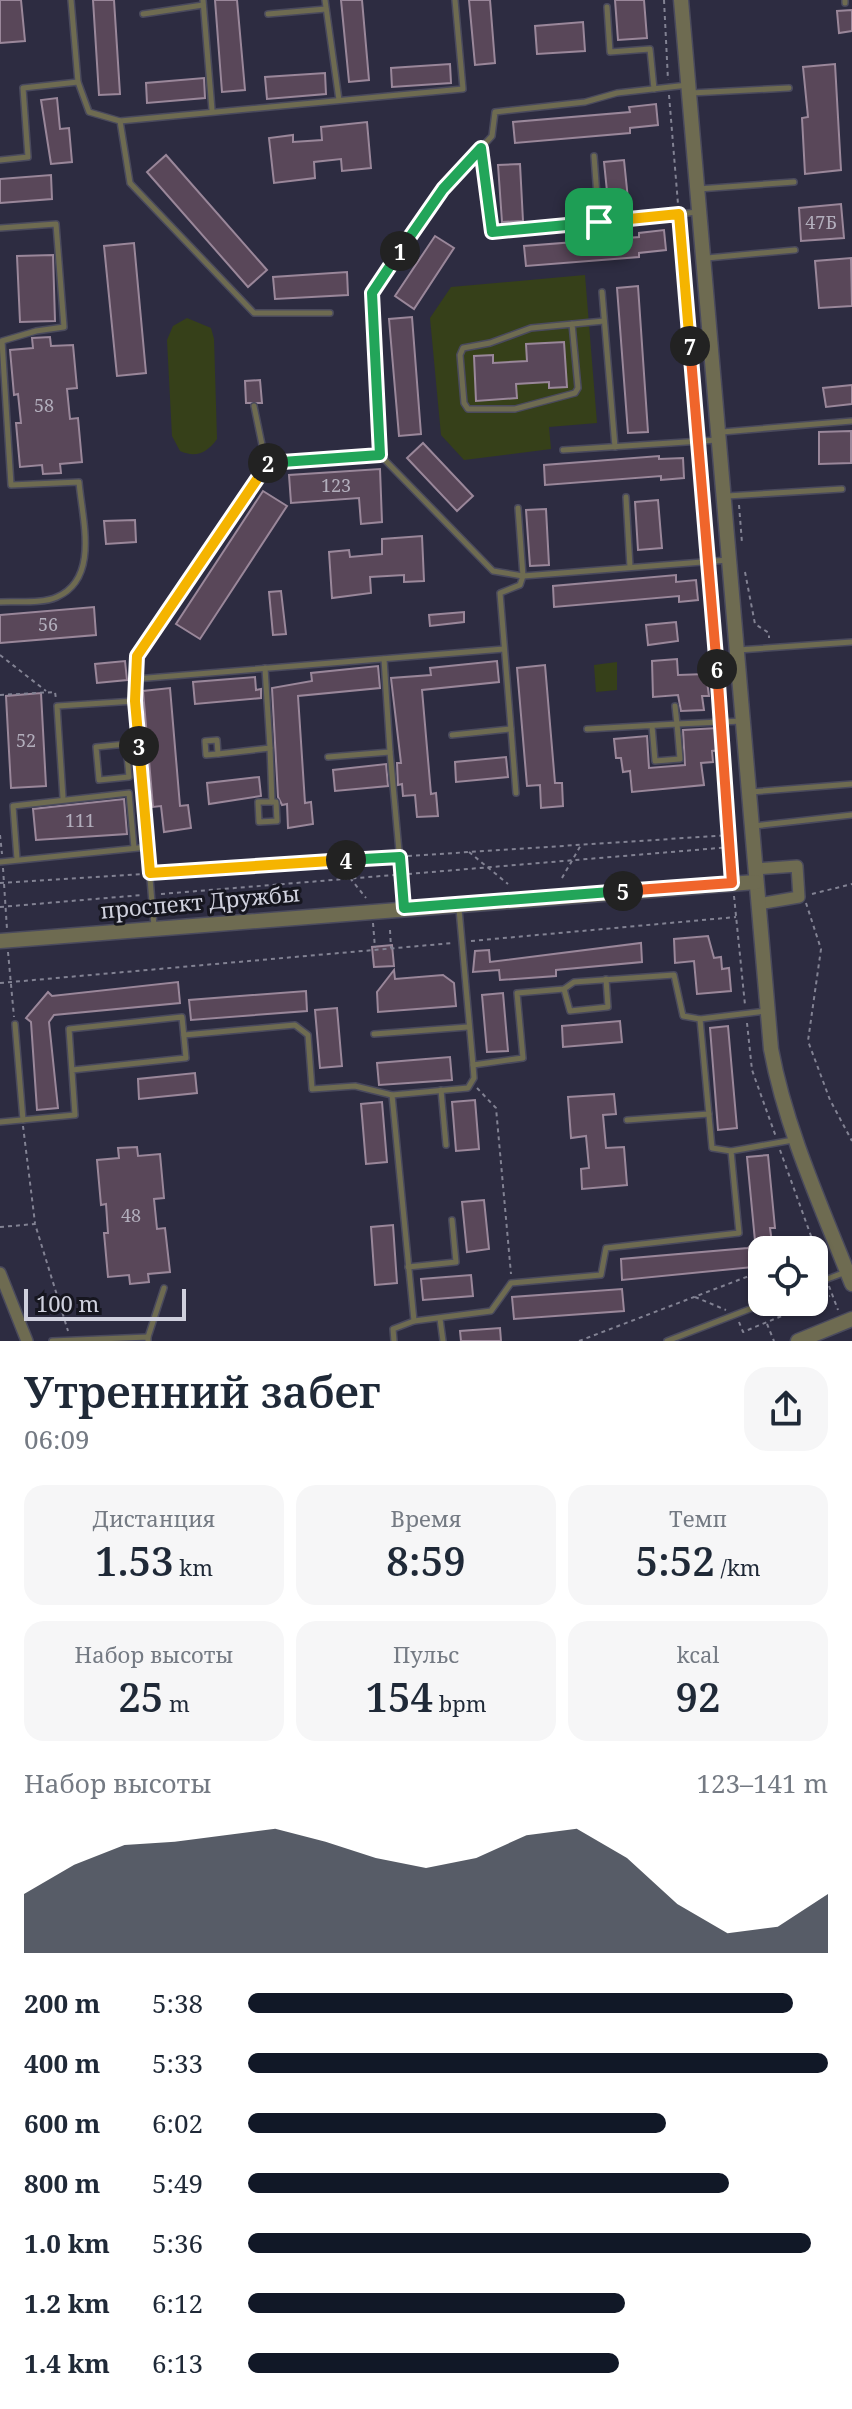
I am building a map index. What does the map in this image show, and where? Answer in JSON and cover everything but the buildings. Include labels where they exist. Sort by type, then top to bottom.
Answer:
[{"type":"street","points":[[681,0],[767,1011],[777,1079],[850,1278]]},
{"type":"street","points":[[459,904],[732,883],[797,866],[799,897],[758,904]]},
{"type":"street","name":"проспект Дружбы","points":[[4,941],[459,904]]},
{"type":"street","points":[[0,1273],[27,1341]]},
{"type":"street","points":[[798,1341],[847,1321]]},
{"type":"lane","points":[[71,0],[78,82],[89,112],[120,121],[212,110],[463,89],[455,0]]},
{"type":"lane","points":[[325,0],[339,100]]},
{"type":"lane","points":[[143,14],[203,3],[212,110]]},
{"type":"lane","points":[[607,7],[610,52],[650,49],[654,89]]},
{"type":"lane","points":[[268,14],[326,9]]},
{"type":"lane","points":[[0,160],[28,157],[23,88],[78,82]]},
{"type":"lane","points":[[729,560],[523,576],[493,571],[380,455],[372,293],[443,189],[492,136],[495,112],[585,102],[617,93],[654,89],[789,88]]},
{"type":"lane","points":[[120,121],[130,183],[254,313],[330,313]]},
{"type":"lane","points":[[481,148],[492,232],[699,211]]},
{"type":"lane","points":[[594,156],[599,222]]},
{"type":"lane","points":[[697,189],[794,182]]},
{"type":"lane","points":[[0,228],[56,224],[64,327],[2,341],[11,485],[79,482],[86,556],[78,582],[56,598],[0,602]]},
{"type":"lane","points":[[702,258],[795,250]]},
{"type":"lane","points":[[602,292],[615,447]]},
{"type":"lane","points":[[572,324],[578,388],[575,393],[515,409],[468,409],[464,403],[460,355],[463,348],[490,343],[531,328],[572,324],[604,321]]},
{"type":"lane","points":[[154,927],[135,701],[137,656],[266,464],[254,406]]},
{"type":"lane","points":[[563,450],[698,441],[717,436],[852,421]]},
{"type":"lane","points":[[266,464],[380,455]]},
{"type":"lane","points":[[722,497],[842,489]]},
{"type":"lane","points":[[626,497],[630,567]]},
{"type":"lane","points":[[516,793],[500,593],[520,585],[523,576],[518,508]]},
{"type":"lane","points":[[737,650],[852,642]]},
{"type":"lane","points":[[135,679],[504,649]]},
{"type":"lane","points":[[384,659],[404,908]]},
{"type":"lane","points":[[265,668],[272,802]]},
{"type":"lane","points":[[63,798],[57,706],[135,701]]},
{"type":"lane","points":[[652,726],[655,761],[680,759],[675,706]]},
{"type":"lane","points":[[587,729],[743,721]]},
{"type":"lane","points":[[452,735],[511,729]]},
{"type":"lane","points":[[126,744],[129,772],[129,777],[99,780],[96,747],[126,744]]},
{"type":"lane","points":[[218,754],[270,748]]},
{"type":"lane","points":[[328,757],[390,752]]},
{"type":"lane","points":[[129,772],[141,771]]},
{"type":"lane","points":[[750,792],[852,784]]},
{"type":"lane","points":[[17,859],[13,806],[63,798],[129,793],[134,848]]},
{"type":"lane","points":[[258,802],[272,802],[276,802],[277,821],[259,822],[258,802]]},
{"type":"lane","points":[[753,826],[852,815]]},
{"type":"lane","points":[[1,862],[148,847]]},
{"type":"lane","points":[[184,1035],[295,1025],[308,1035],[312,1089],[355,1086],[392,1095],[468,1088],[473,1065],[459,904]]},
{"type":"lane","points":[[473,1065],[523,1058],[517,993],[564,989],[574,982],[674,975],[683,1016],[700,1019],[767,1011]]},
{"type":"lane","points":[[564,989],[570,1011],[608,1007],[606,979]]},
{"type":"lane","points":[[0,1122],[75,1115],[69,1029],[182,1017],[186,1058],[72,1070]]},
{"type":"lane","points":[[700,1019],[712,1148],[731,1151],[797,1139]]},
{"type":"lane","points":[[15,1024],[23,1120]]},
{"type":"lane","points":[[374,1034],[468,1027]]},
{"type":"lane","points":[[441,1090],[446,1145]]},
{"type":"lane","points":[[392,1095],[414,1321]]},
{"type":"lane","points":[[627,1120],[709,1114]]},
{"type":"lane","points":[[394,1341],[393,1329],[414,1321],[491,1311],[511,1283],[601,1275],[606,1248],[739,1233],[731,1151]]},
{"type":"lane","points":[[408,1267],[456,1262],[452,1220]]},
{"type":"lane","points":[[828,1280],[850,1278]]},
{"type":"lane","points":[[52,1341],[148,1339],[164,1288]]},
{"type":"lane","points":[[667,1341],[748,1310]]},
{"type":"lane","points":[[440,1319],[443,1341]]},
{"type":"path","points":[[664,0],[668,88],[731,835],[732,883]]},
{"type":"path","points":[[739,496],[742,543]]},
{"type":"path","points":[[745,572],[755,624],[769,633],[770,647]]},
{"type":"path","points":[[712,614],[717,613]]},
{"type":"path","points":[[714,642],[720,641]]},
{"type":"path","points":[[0,655],[48,692]]},
{"type":"path","points":[[0,695],[55,692],[57,706]]},
{"type":"path","points":[[0,835],[6,906],[4,941],[15,1024]]},
{"type":"path","points":[[2,883],[731,835]]},
{"type":"path","points":[[562,878],[582,844]]},
{"type":"path","points":[[0,907],[731,847]]},
{"type":"path","points":[[469,852],[508,884]]},
{"type":"path","points":[[799,897],[852,884]]},
{"type":"path","points":[[799,897],[810,907],[821,949],[808,1041],[830,1100],[852,1141]]},
{"type":"path","points":[[0,983],[736,917]]},
{"type":"path","points":[[390,930],[391,948]]},
{"type":"path","points":[[471,1082],[496,1108],[511,1283]]},
{"type":"path","points":[[23,1120],[35,1224],[71,1340]]},
{"type":"path","points":[[0,1227],[35,1224]]},
{"type":"path","points":[[579,1341],[748,1276]]},
{"type":"path","points":[[828,1285],[847,1321]]},
{"type":"path","points":[[828,1298],[832,1296]]},
{"type":"path","points":[[743,1332],[784,1316]]},
{"type":"path","points":[[766,1323],[774,1341]]},
{"type":"green space","points":[[585,275],[597,423],[549,427],[551,449],[464,460],[441,435],[430,318],[451,287]]},
{"type":"green space","points":[[187,318],[211,328],[214,339],[217,439],[205,451],[196,454],[180,451],[172,436],[167,340],[173,326]]},
{"type":"green space","points":[[617,662],[617,690],[596,692],[594,665]]},
{"type":"route","points":[[481,148],[492,232],[599,222],[679,214],[731,835],[732,883],[404,908],[400,857],[150,873],[135,701],[137,656],[266,464],[380,455],[372,293],[443,189],[481,148]]}]
